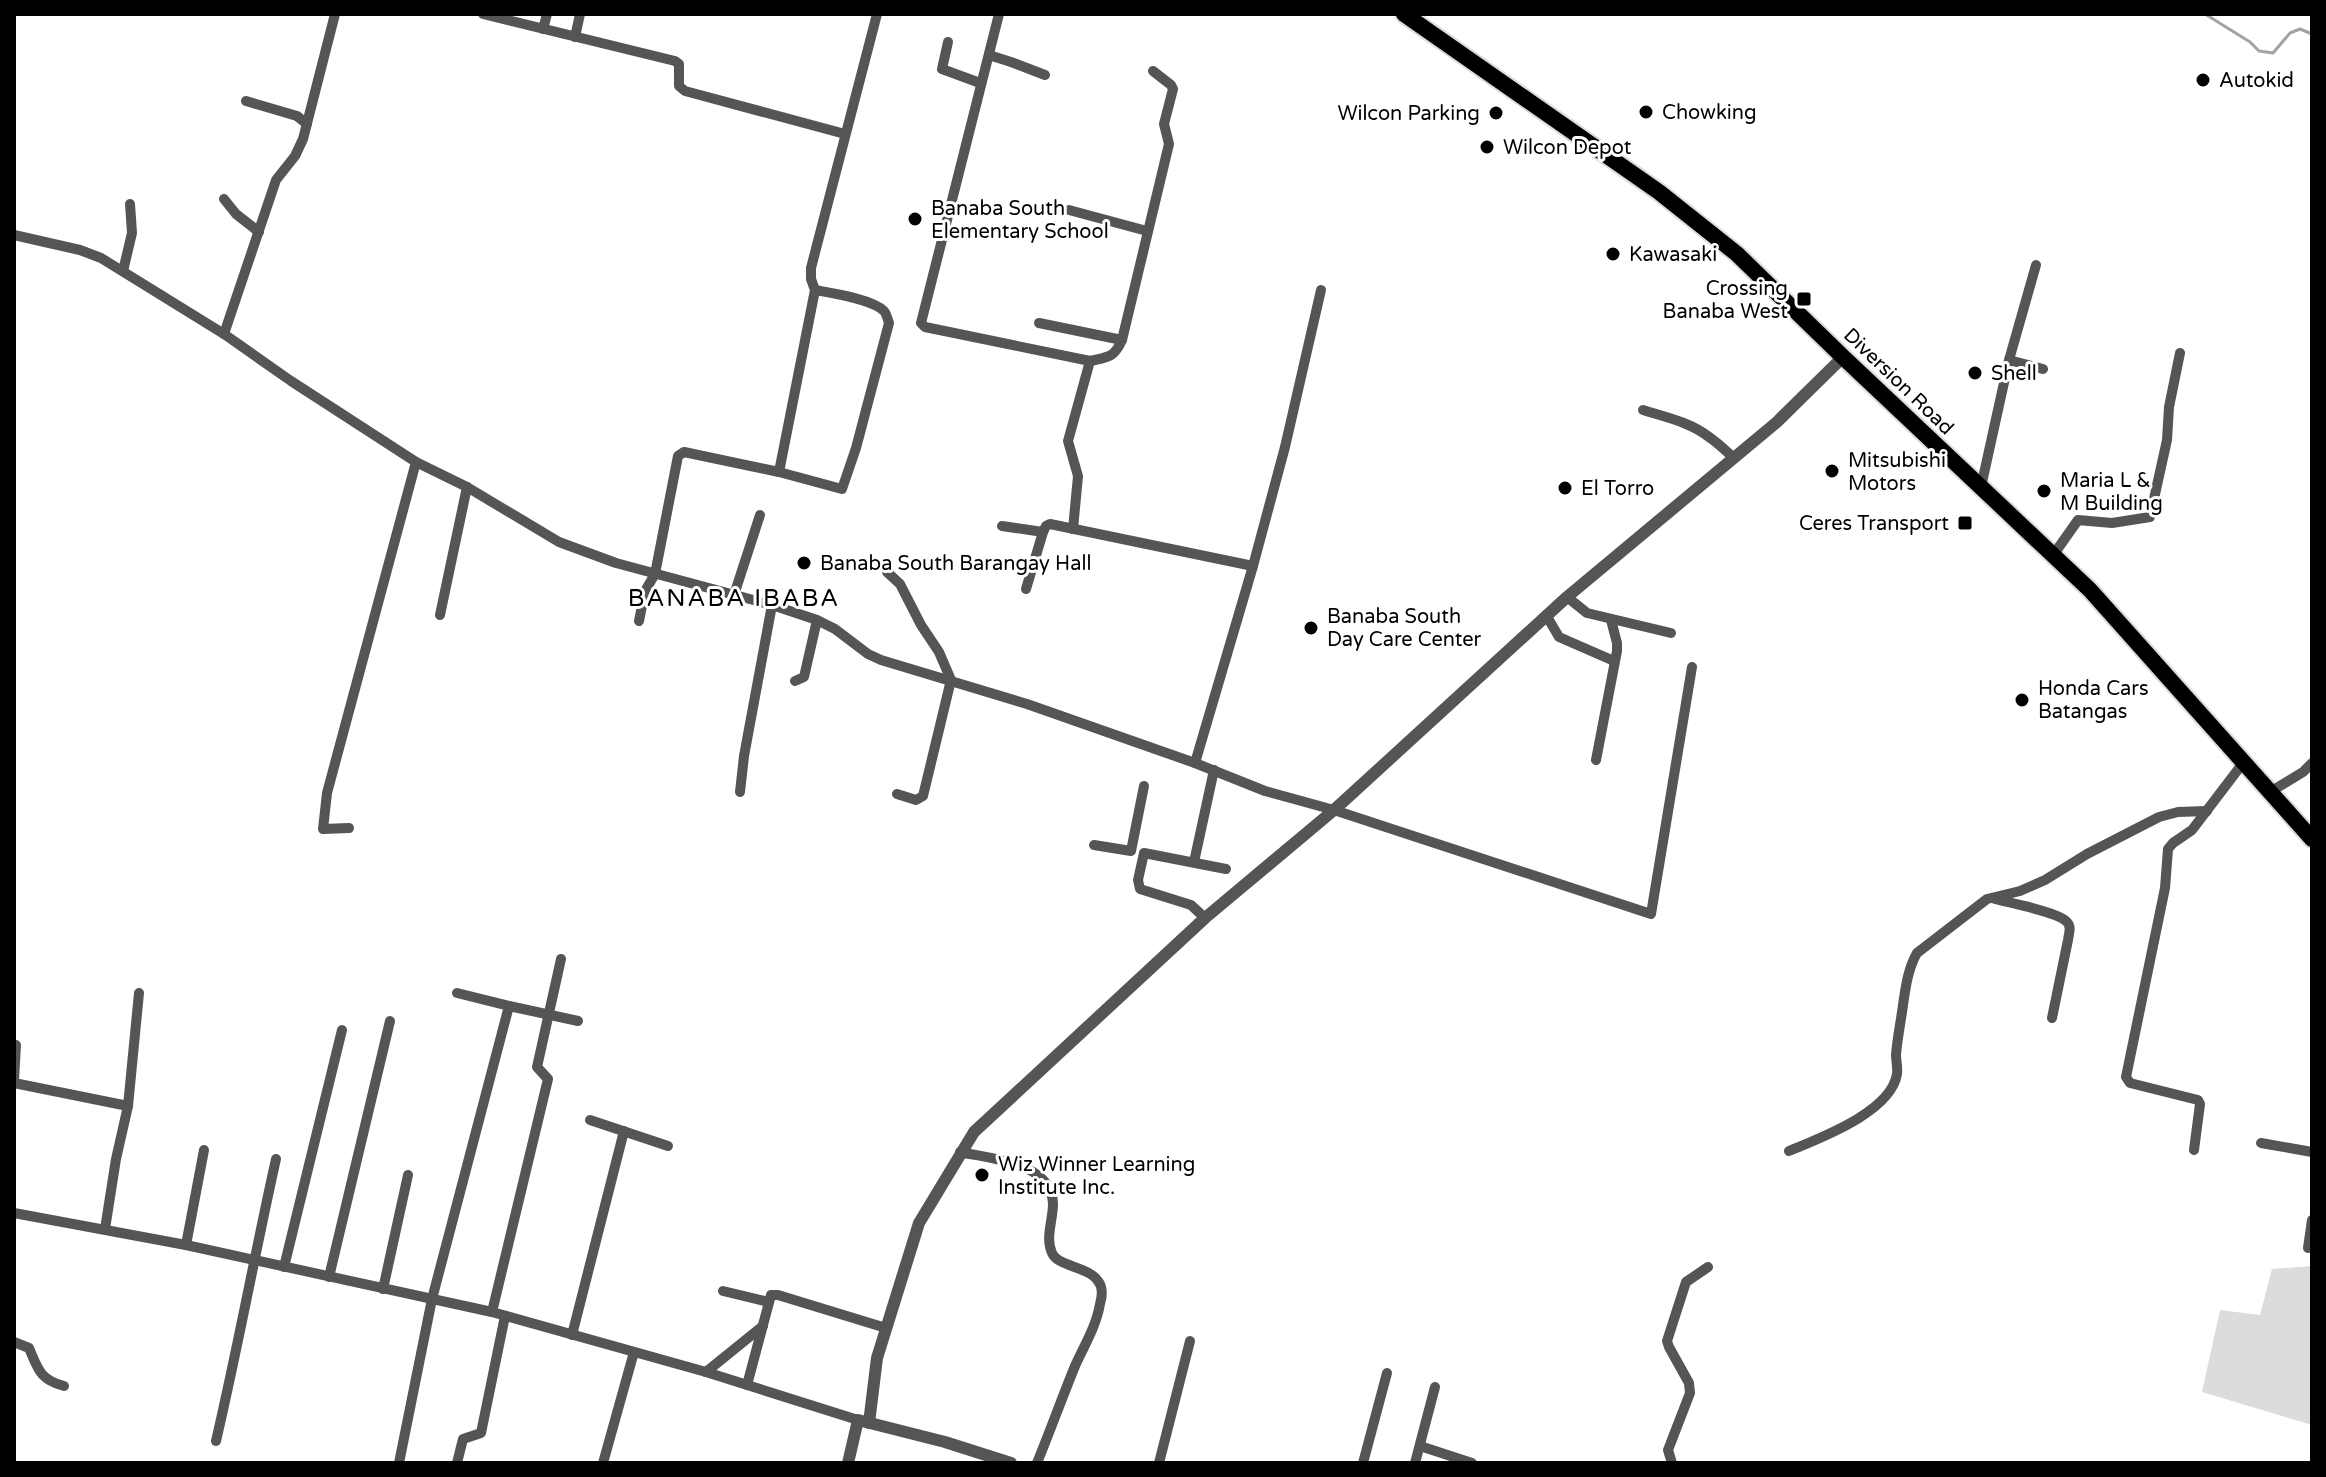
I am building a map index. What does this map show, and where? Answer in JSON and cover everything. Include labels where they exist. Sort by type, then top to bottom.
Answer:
[{"type":"highway","name":"Diversion Road","points":[[1404,14],[1699,221],[1766,280],[2101,601],[2312,839]]},
{"type":"street","points":[[224,334],[276,180],[295,156],[303,139],[335,14]]},
{"type":"street","points":[[483,14],[675,61],[679,64],[679,86],[685,91],[845,134]]},
{"type":"street","points":[[543,29],[547,14]]},
{"type":"street","points":[[575,37],[580,14]]},
{"type":"street","points":[[779,472],[815,290],[811,268],[877,14]]},
{"type":"street","points":[[999,14],[922,326],[1090,361],[1110,357],[1116,352],[1122,340],[1169,144],[1164,124],[1173,89],[1153,71]]},
{"type":"street","points":[[948,42],[942,69],[980,83]]},
{"type":"street","points":[[989,55],[1045,75]]},
{"type":"street","points":[[246,101],[297,116],[307,124]]},
{"type":"street","points":[[224,199],[236,214],[259,232]]},
{"type":"street","points":[[123,271],[132,233],[130,204]]},
{"type":"street","points":[[1069,210],[1147,231]]},
{"type":"street","points":[[14,235],[80,250],[123,271],[416,462],[467,487],[559,542],[616,563],[817,620],[881,660],[951,680],[1195,763],[1265,791],[1334,810],[1651,914],[1692,667]]},
{"type":"street","points":[[1981,487],[2009,360],[2036,265]]},
{"type":"street","points":[[639,621],[645,591],[655,574],[681,453],[779,472],[842,489],[889,323],[885,312],[850,296],[815,290]]},
{"type":"street","points":[[1195,763],[1285,447],[1321,290]]},
{"type":"street","points":[[1039,323],[1122,340]]},
{"type":"street","points":[[2054,554],[2078,520],[2112,523],[2150,517],[2167,440],[2169,407],[2180,353]]},
{"type":"street","points":[[848,1463],[863,1421],[877,1358],[919,1223],[974,1132],[1205,918],[1334,810],[1546,615],[1777,422],[1843,357]]},
{"type":"street","points":[[2009,360],[2043,369]]},
{"type":"street","points":[[1073,529],[1078,476],[1068,441],[1090,361]]},
{"type":"street","points":[[1643,410],[1676,420],[1708,435],[1734,458]]},
{"type":"street","points":[[349,828],[323,829],[327,793],[416,462]]},
{"type":"street","points":[[440,615],[467,487]]},
{"type":"street","points":[[734,595],[760,515]]},
{"type":"street","points":[[1026,589],[1043,532],[1050,524],[1253,566]]},
{"type":"street","points":[[1002,526],[1043,532]]},
{"type":"street","points":[[887,572],[900,584],[939,652],[951,680],[923,796],[916,800],[897,794]]},
{"type":"street","points":[[1567,597],[1587,613],[1671,633]]},
{"type":"street","points":[[740,792],[772,605]]},
{"type":"street","points":[[1546,615],[1559,637],[1614,661]]},
{"type":"street","points":[[795,681],[804,677],[817,620]]},
{"type":"street","points":[[1596,760],[1617,643],[1611,620]]},
{"type":"street","points":[[2194,1150],[2198,1100],[2130,1083],[2126,1077],[2165,888],[2168,849],[2192,830],[2243,763]]},
{"type":"street","points":[[2270,792],[2312,763]]},
{"type":"street","points":[[1194,862],[1214,770]]},
{"type":"street","points":[[1131,851],[1144,786]]},
{"type":"street","points":[[1994,899],[2045,880],[2087,854],[2159,817],[2178,812],[2207,811]]},
{"type":"street","points":[[1094,845],[1226,869]]},
{"type":"street","points":[[1144,853],[1138,880],[1140,889],[1191,905],[1205,918]]},
{"type":"street","points":[[1789,1151],[1836,1131],[1875,1106],[1888,1093],[1897,1075],[1896,1053],[1910,964],[1917,953],[1987,899],[2057,917],[2068,923],[2068,940],[2052,1018]]},
{"type":"street","points":[[492,1312],[548,1079],[537,1067],[561,959]]},
{"type":"street","points":[[105,1229],[128,1106],[139,993]]},
{"type":"street","points":[[457,993],[578,1021]]},
{"type":"street","points":[[399,1463],[432,1299],[509,1006]]},
{"type":"street","points":[[329,1277],[390,1021]]},
{"type":"street","points":[[284,1267],[342,1030]]},
{"type":"street","points":[[16,1045],[14,1081],[128,1106]]},
{"type":"street","points":[[590,1120],[668,1146]]},
{"type":"street","points":[[572,1335],[624,1131]]},
{"type":"street","points":[[2261,1143],[2312,1152]]},
{"type":"street","points":[[186,1245],[204,1150]]},
{"type":"street","points":[[960,1152],[1029,1168],[1044,1180],[1053,1202],[1049,1236],[1052,1253],[1058,1260],[1085,1271],[1098,1281],[1102,1291],[1095,1324],[1076,1363],[1037,1463]]},
{"type":"street","points":[[216,1441],[276,1159]]},
{"type":"street","points":[[383,1289],[408,1175]]},
{"type":"street","points":[[14,1213],[186,1245],[492,1312],[1011,1463]]},
{"type":"street","points":[[2308,1248],[2312,1220]]},
{"type":"street","points":[[1672,1463],[1668,1450],[1690,1393],[1689,1383],[1669,1347],[1668,1335],[1686,1282],[1708,1267]]},
{"type":"street","points":[[723,1291],[769,1302]]},
{"type":"street","points":[[747,1385],[771,1295],[886,1328]]},
{"type":"street","points":[[457,1463],[463,1439],[481,1433],[505,1316]]},
{"type":"street","points":[[706,1372],[763,1326]]},
{"type":"street","points":[[1159,1463],[1190,1341]]},
{"type":"street","points":[[14,1342],[29,1348],[42,1376],[64,1386]]},
{"type":"street","points":[[603,1463],[634,1352]]},
{"type":"street","points":[[1363,1463],[1387,1373]]},
{"type":"street","points":[[1415,1463],[1435,1387]]},
{"type":"street","points":[[1420,1446],[1472,1463]]},
{"type":"shaded area","points":[[2312,1266],[2312,1425],[2202,1392],[2220,1310],[2260,1315],[2272,1269]]},
{"type":"waterway","points":[[2205,14],[2259,51],[2273,53],[2290,33],[2300,29],[2312,34]]},
{"type":"place","name":"Autokid","points":[[2203,80]]},
{"type":"place","name":"Chowking","points":[[1646,112]]},
{"type":"place","name":"Wilcon Parking","points":[[1496,113]]},
{"type":"place","name":"Wilcon Depot","points":[[1487,147]]},
{"type":"place","name":"Banaba South Elementary School","points":[[915,219]]},
{"type":"place","name":"Kawasaki","points":[[1613,254]]},
{"type":"place","name":"Crossing Banaba West","points":[[1804,299]]},
{"type":"place","name":"Shell","points":[[1975,373]]},
{"type":"place","name":"Mitsubishi Motors","points":[[1832,471]]},
{"type":"place","name":"El Torro","points":[[1565,488]]},
{"type":"place","name":"Maria L & M Building","points":[[2044,491]]},
{"type":"place","name":"Ceres Transport","points":[[1965,523]]},
{"type":"place","name":"Banaba South Barangay Hall","points":[[804,563]]},
{"type":"place","name":"Banaba South Day Care Center","points":[[1311,628]]},
{"type":"place","name":"Honda Cars Batangas","points":[[2022,700]]},
{"type":"place","name":"Wiz Winner Learning Institute Inc.","points":[[982,1175]]},
{"type":"district","name":"BANABA IBABA","points":[[734,598]]}]
